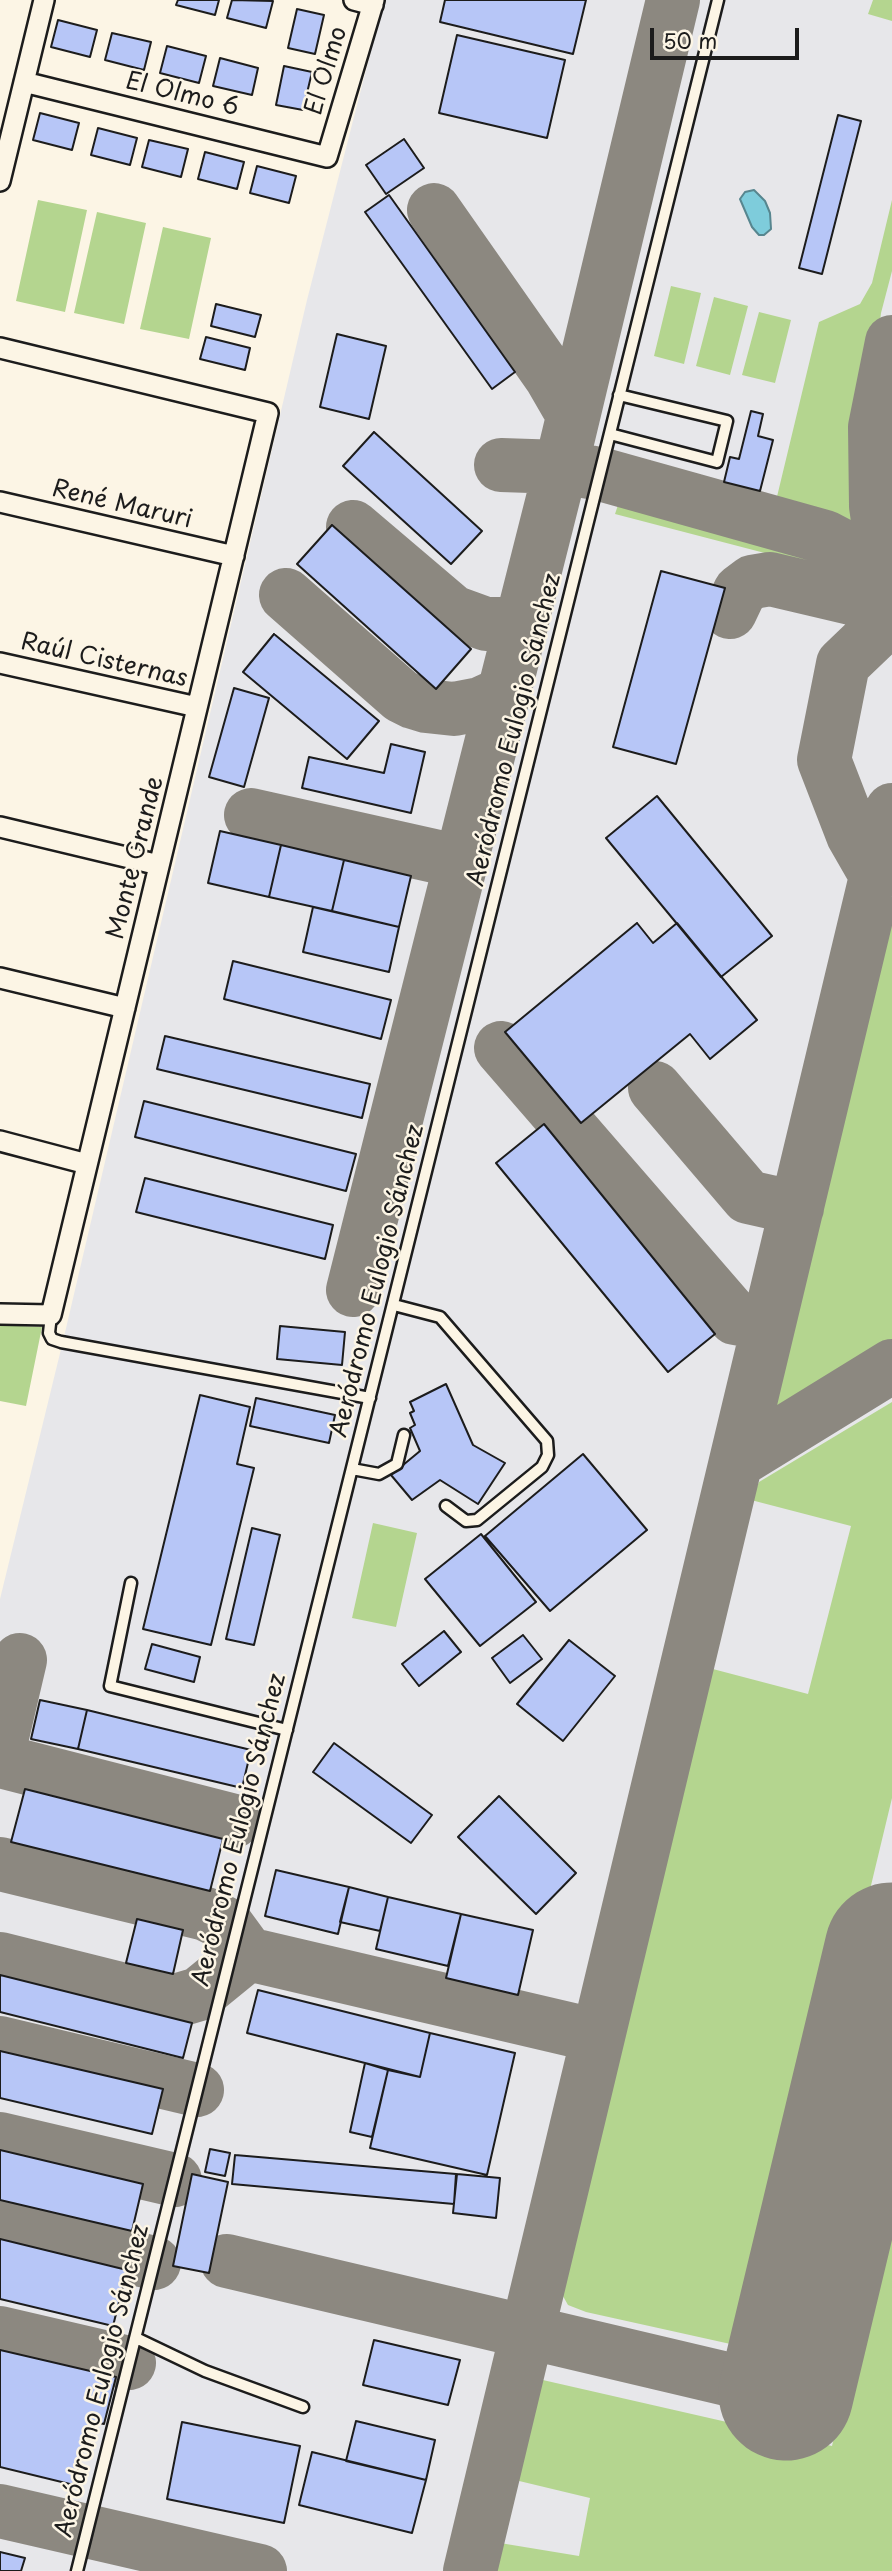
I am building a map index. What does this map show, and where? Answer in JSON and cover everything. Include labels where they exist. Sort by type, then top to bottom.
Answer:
[{"type":"street","points":[[0,181],[4,146],[24,82],[44,0]]},
{"type":"street","name":"El Olmo","points":[[327,157],[367,2]]},
{"type":"street","name":"El Olmo 6","points":[[24,82],[327,157]]},
{"type":"street","name":"Monte Grande","points":[[1,351],[268,413],[51,1315]]},
{"type":"street","name":"René Maruri","points":[[0,502],[234,556]]},
{"type":"street","name":"Raúl Cisternas","points":[[0,663],[197,707]]},
{"type":"street","points":[[0,827],[159,865]]},
{"type":"street","points":[[0,978],[125,1008]]},
{"type":"street","points":[[0,1141],[88,1164]]},
{"type":"street","points":[[0,1314],[51,1315]]},
{"type":"lane","name":"Aeródromo Eulogio Sánchez","points":[[78,2571],[718,0]]},
{"type":"lane","points":[[610,434],[717,462],[727,421],[620,395]]},
{"type":"lane","points":[[394,1305],[440,1317],[547,1441],[548,1455],[542,1467],[477,1520],[466,1521],[446,1506]]},
{"type":"lane","points":[[51,1315],[49,1333],[52,1339],[61,1342],[370,1398]]},
{"type":"lane","points":[[352,1469],[379,1474],[397,1464],[404,1436]]},
{"type":"lane","points":[[131,1583],[110,1686],[287,1730]]},
{"type":"lane","points":[[136,2338],[205,2371],[303,2407]]},
{"type":"shaded area","points":[[384,0],[892,0],[892,2571],[0,2571],[0,1599],[307,300]]},
{"type":"green space","points":[[873,0],[892,0],[892,21],[868,14]]},
{"type":"green space","points":[[38,200],[87,210],[65,312],[16,301]]},
{"type":"green space","points":[[892,200],[892,271],[881,313],[867,432],[869,543],[775,505],[819,322],[860,304],[872,283]]},
{"type":"green space","points":[[97,212],[146,223],[124,324],[74,313]]},
{"type":"green space","points":[[163,227],[211,238],[189,339],[140,329]]},
{"type":"green space","points":[[671,286],[701,293],[684,364],[654,356]]},
{"type":"green space","points":[[714,297],[748,306],[730,375],[696,366]]},
{"type":"green space","points":[[759,312],[791,320],[775,383],[742,375]]},
{"type":"green space","points":[[892,382],[892,525],[886,506],[888,417]]},
{"type":"green space","points":[[619,502],[832,555],[853,576],[615,514]]},
{"type":"green space","points":[[892,902],[892,1355],[791,1419],[779,1421],[768,1411]]},
{"type":"green space","points":[[0,1325],[42,1327],[26,1406],[0,1401]]},
{"type":"green space","points":[[892,1402],[892,1798],[763,2335],[744,2347],[586,2312],[568,2305],[559,2289],[709,1668],[808,1694],[851,1526],[751,1500],[759,1482]]},
{"type":"green space","points":[[373,1523],[417,1533],[396,1627],[352,1618]]},
{"type":"green space","points":[[892,2190],[892,2571],[488,2571],[494,2542],[579,2556],[590,2498],[515,2480],[534,2378],[832,2446]]},
{"type":"water","points":[[754,190],[765,201],[770,213],[771,229],[764,235],[759,235],[752,227],[740,199],[745,192]]},
{"type":"building","points":[[178,0],[219,0],[215,15],[176,5]]},
{"type":"building","points":[[232,0],[273,1],[266,28],[227,18]]},
{"type":"building","points":[[445,0],[586,0],[573,54],[440,22]]},
{"type":"building","points":[[297,9],[324,15],[315,54],[288,48]]},
{"type":"building","points":[[58,20],[97,30],[90,57],[51,47]]},
{"type":"building","points":[[112,33],[151,42],[144,70],[105,60]]},
{"type":"building","points":[[457,35],[565,60],[547,138],[439,113]]},
{"type":"building","points":[[167,46],[206,56],[199,83],[160,73]]},
{"type":"building","points":[[220,58],[258,68],[252,95],[213,86]]},
{"type":"building","points":[[284,66],[312,72],[303,110],[276,105]]},
{"type":"building","points":[[40,113],[79,123],[72,150],[33,140]]},
{"type":"building","points":[[838,115],[861,121],[822,274],[799,268]]},
{"type":"building","points":[[98,128],[137,138],[130,165],[91,155]]},
{"type":"building","points":[[404,139],[424,168],[386,194],[366,165]]},
{"type":"building","points":[[149,140],[188,149],[181,177],[142,167]]},
{"type":"building","points":[[205,152],[244,162],[237,189],[198,179]]},
{"type":"building","points":[[257,166],[296,176],[289,203],[250,193]]},
{"type":"building","points":[[389,195],[515,372],[492,389],[365,212]]},
{"type":"building","points":[[216,304],[261,315],[255,337],[211,326]]},
{"type":"building","points":[[337,334],[386,346],[369,419],[320,407]]},
{"type":"building","points":[[206,337],[250,348],[245,370],[200,359]]},
{"type":"building","points":[[751,411],[763,414],[758,436],[773,440],[760,491],[724,482],[730,457],[739,459]]},
{"type":"building","points":[[374,432],[482,531],[451,564],[343,466]]},
{"type":"building","points":[[332,525],[471,649],[436,689],[297,564]]},
{"type":"building","points":[[661,571],[725,588],[676,764],[613,747]]},
{"type":"building","points":[[274,634],[379,721],[347,759],[243,672]]},
{"type":"building","points":[[234,688],[269,698],[244,787],[209,777]]},
{"type":"building","points":[[391,744],[425,752],[411,813],[302,788],[309,757],[384,773]]},
{"type":"building","points":[[657,796],[772,936],[721,977],[606,838]]},
{"type":"building","points":[[220,831],[281,845],[269,897],[208,883]]},
{"type":"building","points":[[281,845],[344,860],[332,911],[269,897]]},
{"type":"building","points":[[344,860],[411,876],[399,927],[332,911]]},
{"type":"building","points":[[313,907],[399,927],[389,972],[303,952]]},
{"type":"building","points":[[637,923],[653,943],[677,923],[757,1020],[710,1059],[690,1034],[581,1123],[505,1032]]},
{"type":"building","points":[[233,961],[391,1000],[381,1039],[224,999]]},
{"type":"building","points":[[165,1036],[370,1084],[362,1118],[157,1069]]},
{"type":"building","points":[[144,1101],[356,1154],[346,1191],[135,1137]]},
{"type":"building","points":[[544,1124],[715,1334],[668,1372],[496,1163]]},
{"type":"building","points":[[145,1178],[333,1225],[325,1259],[136,1212]]},
{"type":"building","points":[[280,1326],[345,1332],[342,1365],[277,1359]]},
{"type":"building","points":[[446,1384],[473,1445],[505,1463],[478,1504],[440,1480],[412,1500],[391,1475],[420,1451],[410,1428],[415,1425],[410,1413],[414,1411],[410,1402]]},
{"type":"building","points":[[200,1395],[250,1407],[237,1464],[254,1468],[211,1645],[143,1629]]},
{"type":"building","points":[[256,1398],[335,1415],[329,1443],[250,1426]]},
{"type":"building","points":[[583,1454],[647,1530],[550,1611],[485,1536]]},
{"type":"building","points":[[252,1528],[280,1535],[254,1645],[226,1639]]},
{"type":"building","points":[[481,1534],[536,1602],[480,1646],[425,1579]]},
{"type":"building","points":[[444,1631],[461,1652],[419,1686],[402,1664]]},
{"type":"building","points":[[523,1635],[542,1659],[510,1683],[492,1658]]},
{"type":"building","points":[[569,1640],[615,1676],[563,1741],[517,1704]]},
{"type":"building","points":[[152,1644],[200,1657],[194,1682],[145,1669]]},
{"type":"building","points":[[40,1700],[87,1710],[78,1749],[31,1739]]},
{"type":"building","points":[[87,1710],[251,1750],[242,1788],[78,1749]]},
{"type":"building","points":[[334,1743],[432,1815],[411,1843],[313,1772]]},
{"type":"building","points":[[25,1789],[223,1839],[210,1891],[11,1842]]},
{"type":"building","points":[[499,1796],[576,1873],[536,1914],[458,1837]]},
{"type":"building","points":[[276,1870],[349,1887],[338,1934],[265,1916]]},
{"type":"building","points":[[349,1887],[388,1897],[380,1931],[340,1922]]},
{"type":"building","points":[[388,1897],[461,1914],[448,1966],[376,1949]]},
{"type":"building","points":[[461,1914],[533,1930],[518,1995],[446,1978]]},
{"type":"building","points":[[137,1919],[183,1930],[173,1974],[126,1963]]},
{"type":"building","points":[[0,1975],[192,2023],[183,2058],[0,2012]]},
{"type":"building","points":[[258,1990],[430,2033],[420,2077],[247,2033]]},
{"type":"building","points":[[430,2033],[515,2053],[487,2175],[370,2148],[388,2070],[420,2077]]},
{"type":"building","points":[[0,2051],[163,2089],[152,2134],[0,2098]]},
{"type":"building","points":[[365,2063],[388,2070],[372,2137],[350,2132]]},
{"type":"building","points":[[210,2149],[230,2153],[225,2176],[205,2172]]},
{"type":"building","points":[[0,2150],[143,2184],[132,2231],[0,2200]]},
{"type":"building","points":[[235,2155],[456,2174],[454,2204],[232,2184]]},
{"type":"building","points":[[192,2174],[228,2182],[209,2273],[173,2266]]},
{"type":"building","points":[[457,2174],[500,2178],[496,2218],[453,2213]]},
{"type":"building","points":[[0,2239],[127,2270],[113,2326],[0,2299]]},
{"type":"building","points":[[374,2340],[460,2360],[448,2405],[363,2385]]},
{"type":"building","points":[[0,2350],[116,2377],[104,2424],[90,2421],[74,2485],[0,2467]]},
{"type":"building","points":[[356,2421],[435,2440],[426,2480],[346,2461]]},
{"type":"building","points":[[182,2422],[300,2446],[284,2523],[167,2499]]},
{"type":"building","points":[[312,2452],[426,2480],[412,2533],[299,2505]]},
{"type":"building","points":[[0,2552],[25,2558],[21,2571],[0,2571]]},
{"type":"taxiway","points":[[353,1290],[561,467],[673,0]]},
{"type":"taxiway","points":[[434,210],[551,377],[573,415]]},
{"type":"taxiway","points":[[885,568],[876,506],[875,427],[892,342]]},
{"type":"taxiway","points":[[501,465],[561,467],[600,474],[825,537],[892,572]]},
{"type":"taxiway","points":[[353,527],[453,612],[486,624],[521,624]]},
{"type":"taxiway","points":[[730,612],[740,591],[752,582],[770,579],[872,603],[892,598]]},
{"type":"taxiway","points":[[286,595],[401,696],[413,702],[454,709],[480,704],[504,693]]},
{"type":"taxiway","points":[[876,875],[853,835],[824,760],[843,664],[892,617]]},
{"type":"taxiway","points":[[470,2571],[892,810]]},
{"type":"taxiway","points":[[251,815],[461,862]]},
{"type":"taxiway","points":[[501,1048],[735,1318],[768,1324]]},
{"type":"taxiway","points":[[655,1088],[748,1197],[797,1208]]},
{"type":"taxiway","points":[[736,1462],[892,1366]]},
{"type":"taxiway","points":[[0,1745],[20,1660]]},
{"type":"taxiway","points":[[0,1761],[234,1821]]},
{"type":"taxiway","points":[[0,1864],[206,1914],[226,1924],[248,1954],[598,2036]]},
{"type":"taxiway","points":[[0,1959],[172,2002],[199,1994],[248,1954]]},
{"type":"taxiway","points":[[0,2043],[197,2090]]},
{"type":"taxiway","points":[[0,2139],[175,2180]]},
{"type":"taxiway","points":[[0,2226],[154,2263]]},
{"type":"taxiway","points":[[227,2261],[786,2393]]},
{"type":"taxiway","points":[[0,2333],[129,2363]]},
{"type":"taxiway","points":[[0,2511],[260,2571]]},
{"type":"runway","points":[[786,2393],[892,1950]]}]
